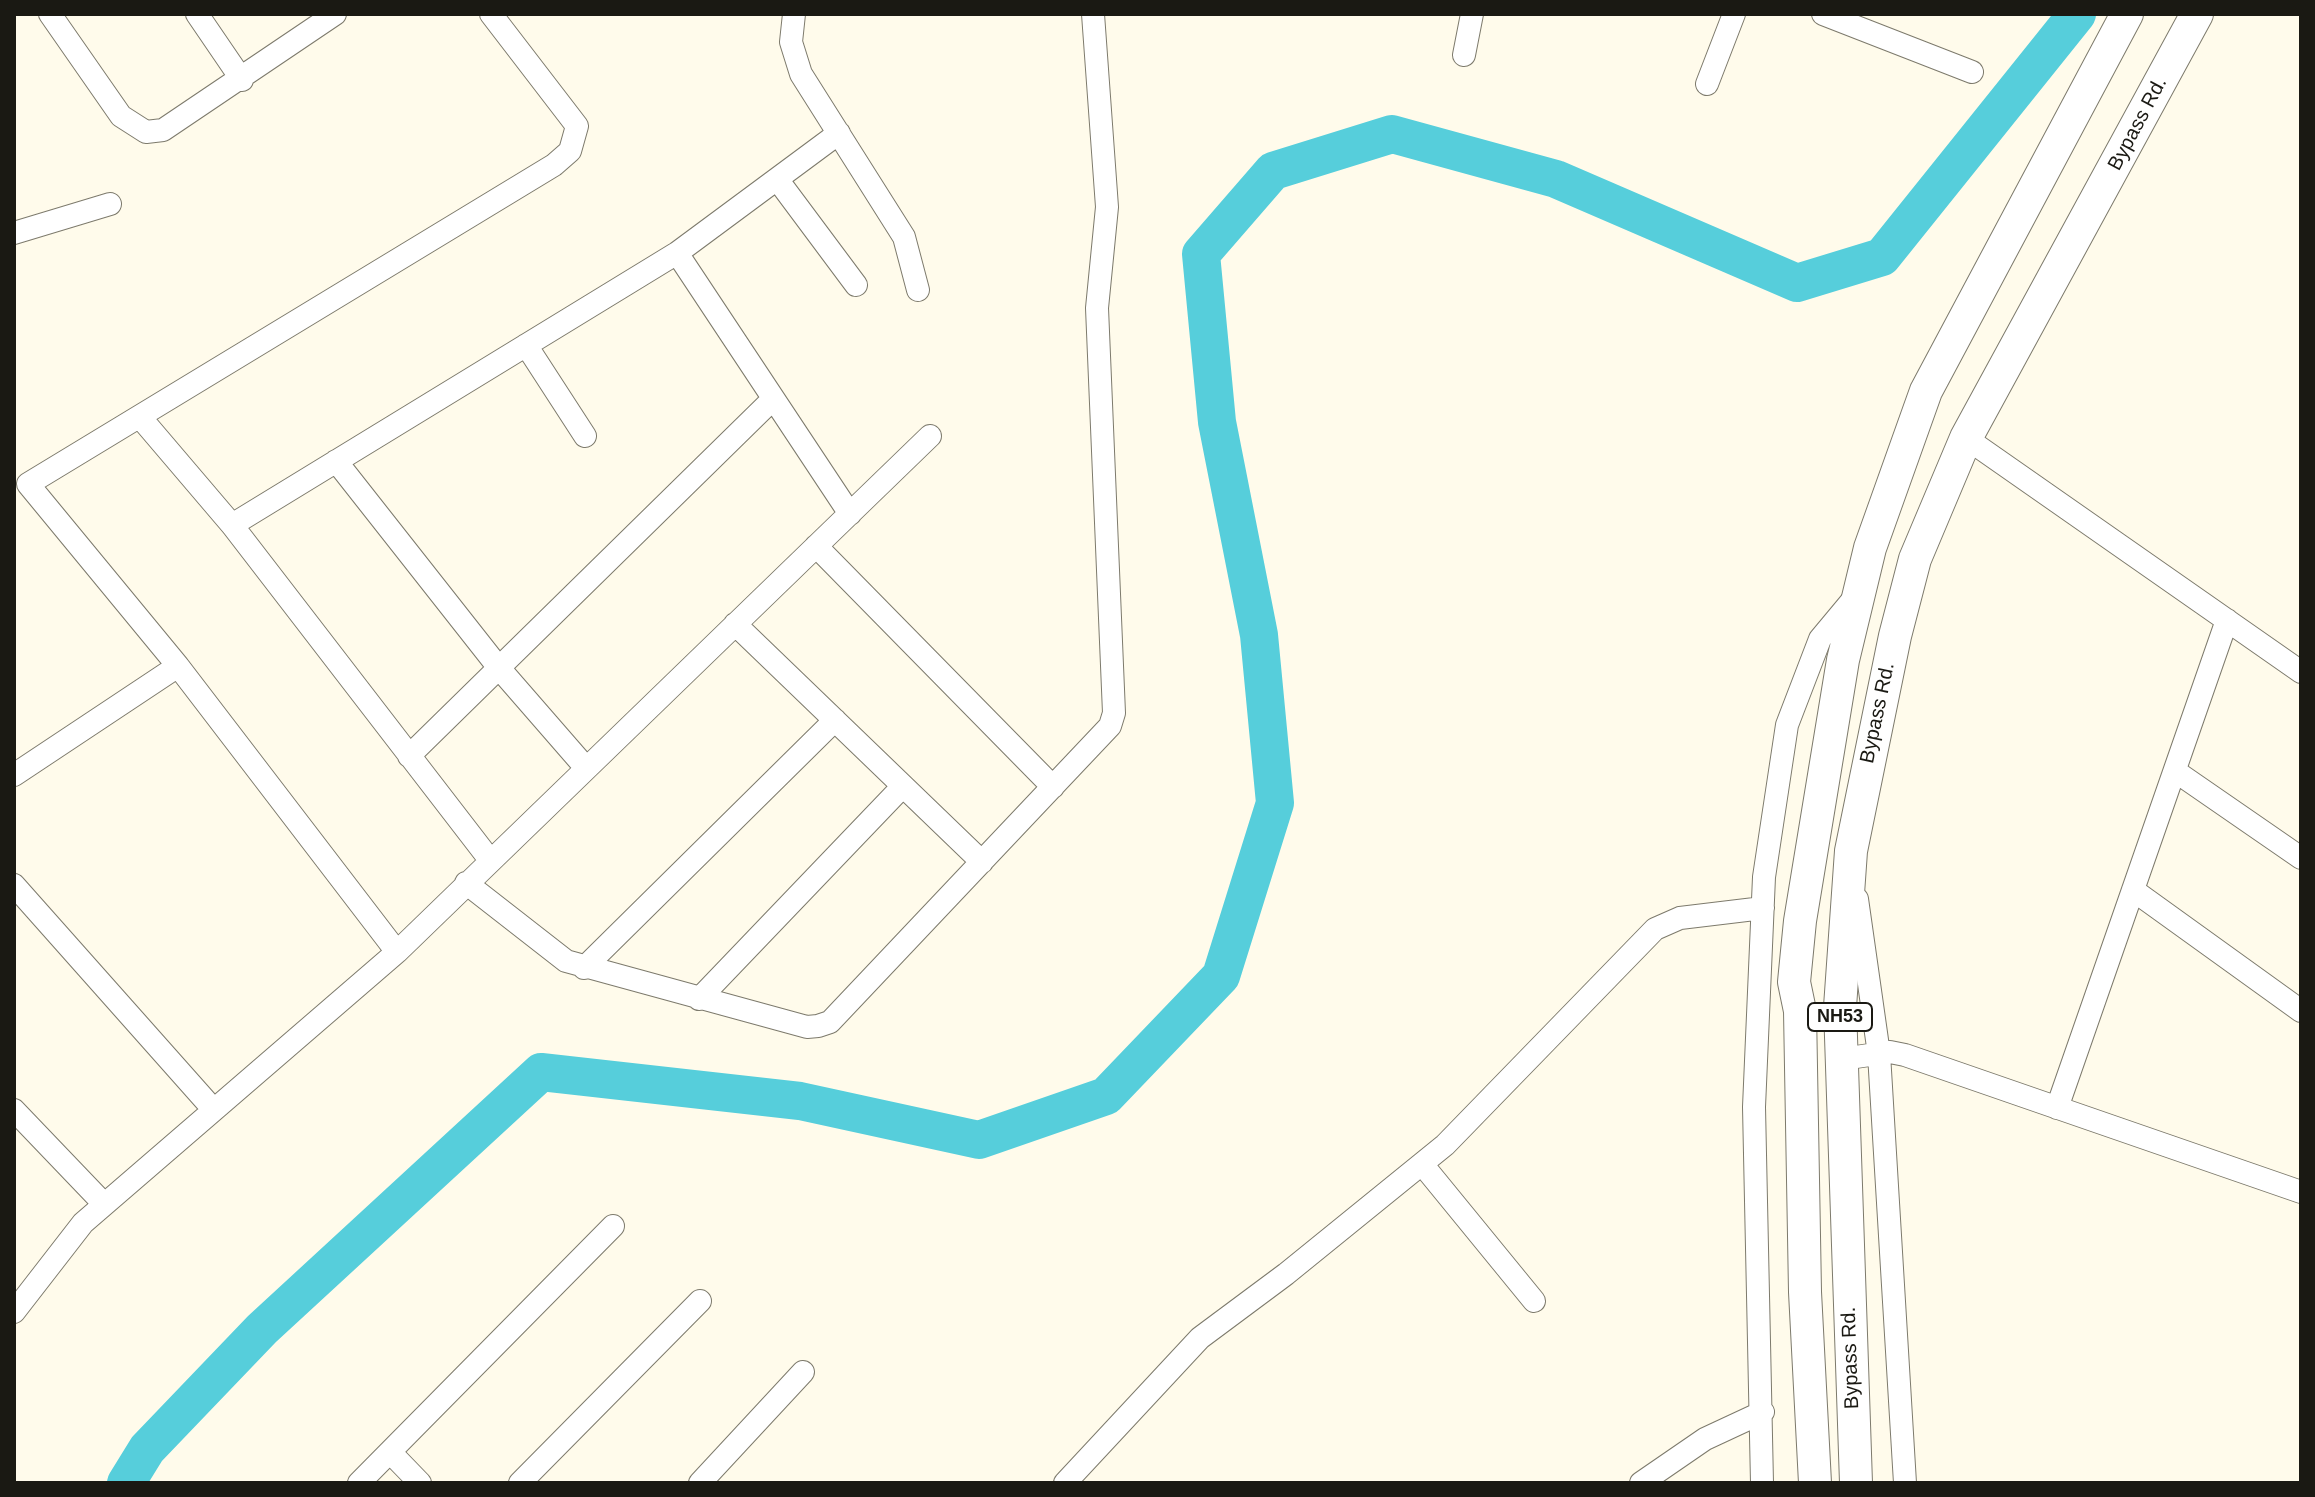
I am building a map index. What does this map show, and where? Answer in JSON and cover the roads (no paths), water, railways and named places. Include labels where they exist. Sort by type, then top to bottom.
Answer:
[{"type":"highway","name":"Bypass Rd.","points":[[1815,1483],[1805,1292],[1800,1011],[1794,982],[1802,906],[1847,646],[1870,548],[1926,391],[2127,14]]},
{"type":"highway","name":"Bypass Rd.","points":[[1856,1483],[1840,1007],[1851,851],[1872,731],[1915,559],[1966,438],[2197,14]]},
{"type":"highway","points":[[1805,1292],[1849,1296]]},
{"type":"street","points":[[50,14],[121,116],[146,132],[163,130],[242,80],[335,14]]},
{"type":"street","points":[[197,14],[242,80]]},
{"type":"street","points":[[397,952],[178,666],[21,488],[554,165],[570,151],[577,126],[491,14]]},
{"type":"street","points":[[794,14],[791,42],[794,57],[904,237],[918,290]]},
{"type":"street","points":[[466,883],[550,950],[584,968],[807,1027],[830,1022],[1101,736],[1114,713],[1097,308],[1107,191],[1093,14]]},
{"type":"street","points":[[1464,55],[1472,14]]},
{"type":"street","points":[[1707,84],[1734,14]]},
{"type":"street","points":[[1832,16],[1972,72]]},
{"type":"street","points":[[232,525],[677,253],[839,133]]},
{"type":"street","points":[[777,179],[856,285]]},
{"type":"street","points":[[14,233],[110,204]]},
{"type":"street","points":[[677,253],[850,514]]},
{"type":"street","points":[[526,345],[585,436]]},
{"type":"street","points":[[409,756],[773,399]]},
{"type":"street","points":[[140,417],[232,525],[490,860]]},
{"type":"street","points":[[14,1312],[83,1223],[397,952],[930,436]]},
{"type":"street","points":[[1966,438],[2301,672]]},
{"type":"street","points":[[336,461],[499,668],[586,768]]},
{"type":"street","points":[[816,546],[1053,787]]},
{"type":"street","points":[[1762,1483],[1763,1412],[1754,1107],[1763,908],[1771,818],[1787,725],[1820,639],[1861,590]]},
{"type":"street","points":[[2057,1108],[2227,620]]},
{"type":"street","points":[[735,624],[982,862]]},
{"type":"street","points":[[14,775],[178,666]]},
{"type":"street","points":[[584,968],[835,720]]},
{"type":"street","points":[[2175,771],[2301,858]]},
{"type":"street","points":[[699,999],[903,786]]},
{"type":"street","points":[[1851,851],[1879,1054],[1905,1483]]},
{"type":"street","points":[[14,885],[213,1109]]},
{"type":"street","points":[[2133,890],[2301,1011]]},
{"type":"street","points":[[1065,1483],[1200,1338],[1445,1145],[1655,929],[1680,918],[1763,908]]},
{"type":"street","points":[[1842,1059],[1879,1054],[1905,1055],[2301,1192]]},
{"type":"street","points":[[14,1110],[104,1204]]},
{"type":"street","points":[[1422,1164],[1534,1301]]},
{"type":"street","points":[[359,1483],[613,1226]]},
{"type":"street","points":[[520,1483],[700,1301]]},
{"type":"street","points":[[700,1483],[803,1372]]},
{"type":"street","points":[[1641,1483],[1705,1439],[1763,1412]]},
{"type":"street","points":[[390,1452],[420,1483]]},
{"type":"waterway","points":[[126,1483],[147,1449],[262,1329],[541,1072],[800,1101],[979,1140],[1106,1096],[1221,976],[1275,803],[1259,635],[1217,422],[1201,254],[1273,171],[1392,134],[1556,179],[1797,283],[1882,257],[2077,14]]}]
